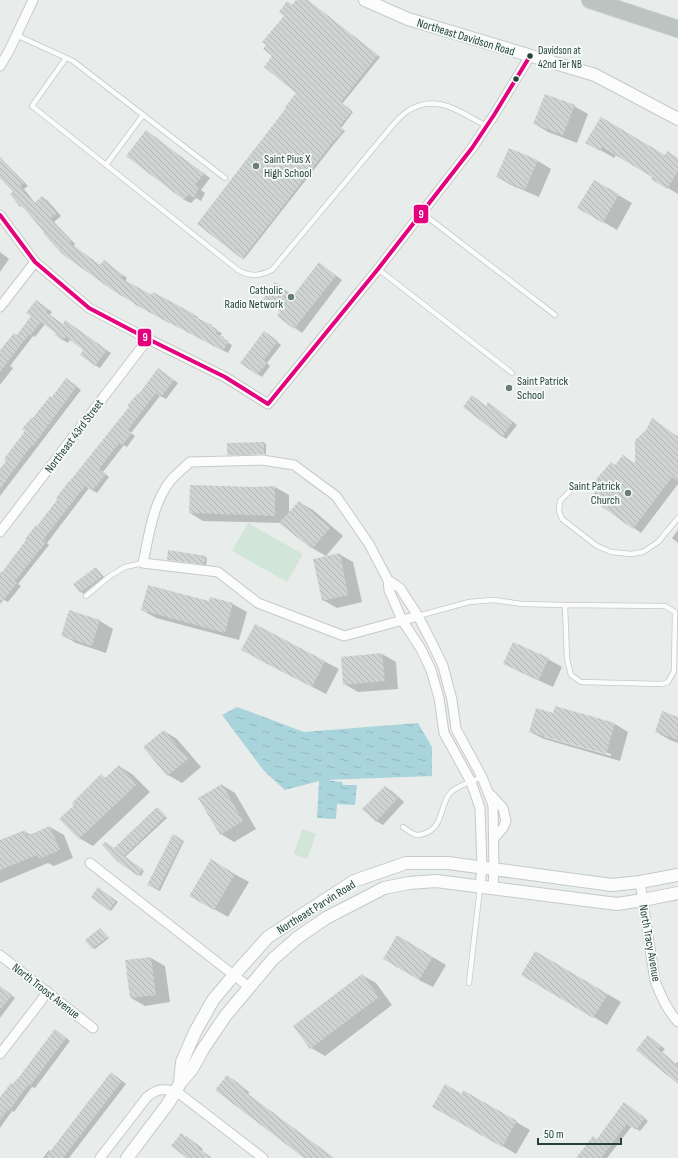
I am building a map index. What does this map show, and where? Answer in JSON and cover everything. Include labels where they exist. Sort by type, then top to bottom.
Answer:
[{"type":"highway","points":[[590,0],[678,29]]},
{"type":"main road","name":"Northeast Davidson Road","points":[[365,0],[408,19],[595,76],[678,119]]},
{"type":"main road","name":"Northeast Parvin Road","points":[[178,1087],[182,1062],[195,1032],[213,1000],[234,975],[268,937],[354,882],[406,864],[448,863],[612,885],[640,882],[678,875]]},
{"type":"main road","name":"Northeast Parvin Road","points":[[127,1158],[192,1069],[226,1015],[273,959],[297,938],[326,918],[384,888],[410,883],[436,881],[617,904],[678,892]]},
{"type":"street","points":[[0,66],[33,0]]},
{"type":"street","points":[[0,215],[35,262],[89,308],[224,377],[268,404],[422,213],[486,126],[530,56]]},
{"type":"street","points":[[0,307],[35,262]]},
{"type":"street","name":"Northeast 43rd Street","points":[[0,532],[148,339]]},
{"type":"street","points":[[418,616],[402,620],[344,636],[258,602],[218,572],[143,562],[159,500],[171,480],[190,462],[262,460],[294,465],[336,496],[369,544],[388,580],[388,590],[402,620],[421,649],[431,670],[439,698],[444,733],[471,782],[480,808],[482,868],[480,886]]},
{"type":"street","points":[[388,580],[400,588],[418,616],[443,666],[452,700],[456,729],[489,793],[503,808],[506,820],[503,828],[494,834],[481,831]]},
{"type":"street","points":[[493,888],[494,834]]},
{"type":"street","points":[[90,863],[249,987]]},
{"type":"street","name":"North Tracy Avenue","points":[[640,882],[655,981],[667,1008],[678,1022]]},
{"type":"street","name":"North Troost Avenue","points":[[0,955],[93,1028]]},
{"type":"street","points":[[0,1054],[47,991]]},
{"type":"street","points":[[100,1158],[147,1097],[154,1091],[178,1087],[263,1158]]},
{"type":"lane","points":[[16,35],[73,62],[225,178]]},
{"type":"lane","points":[[66,58],[32,106],[245,274],[259,276],[275,267],[392,126],[406,112],[428,103],[440,104],[450,106],[486,126]]},
{"type":"lane","points":[[106,165],[143,115]]},
{"type":"lane","points":[[422,213],[555,315]]},
{"type":"lane","points":[[378,269],[512,373]]},
{"type":"lane","points":[[571,490],[560,501],[559,511],[562,518],[597,546],[611,552],[630,554],[643,552],[658,542],[678,518]]},
{"type":"lane","points":[[86,596],[110,576],[125,567],[143,562]]},
{"type":"lane","points":[[418,616],[469,602],[494,600],[522,604],[565,606],[665,606],[674,612],[674,671],[668,682],[662,684],[581,682],[571,675],[567,659],[565,606]]},
{"type":"lane","points":[[403,827],[415,836],[421,836],[432,830],[439,820],[451,793],[482,777]]},
{"type":"lane","points":[[469,984],[480,886]]},
{"type":"green space","points":[[248,523],[303,554],[287,582],[232,551]]},
{"type":"green space","points":[[302,829],[316,834],[307,859],[294,854]]},
{"type":"water","points":[[237,707],[304,732],[418,723],[432,747],[432,776],[325,780],[342,782],[343,785],[357,785],[355,805],[337,804],[336,819],[317,818],[319,781],[285,790],[264,771],[222,715]]},
{"type":"building","points":[[296,0],[308,0],[378,55],[341,102],[352,111],[340,126],[344,130],[332,143],[242,259],[197,224],[296,93],[264,67],[272,56],[263,49],[266,45],[262,42],[284,16],[279,12],[287,1],[292,5]]},
{"type":"building","points":[[545,94],[575,105],[563,135],[533,124]]},
{"type":"building","points":[[601,117],[665,155],[667,151],[678,158],[678,171],[667,189],[651,179],[652,177],[602,147],[600,151],[585,143]]},
{"type":"building","points":[[146,130],[204,174],[195,185],[199,188],[194,198],[189,194],[184,200],[126,156]]},
{"type":"building","points":[[509,148],[538,160],[525,190],[496,177]]},
{"type":"building","points":[[0,157],[24,183],[20,186],[34,203],[42,196],[57,213],[50,219],[71,241],[70,243],[100,265],[104,260],[123,275],[121,278],[152,295],[153,292],[194,314],[193,316],[212,325],[211,326],[218,330],[216,334],[224,337],[223,339],[228,342],[223,351],[134,304],[62,254],[22,206],[20,207],[10,194],[13,192],[0,178]]},
{"type":"building","points":[[594,180],[619,194],[603,223],[577,208]]},
{"type":"building","name":"Catholic Radio Network","points":[[319,262],[336,276],[294,329],[277,316],[280,312],[263,299],[275,282],[293,296]]},
{"type":"building","points":[[36,300],[48,309],[46,312],[63,324],[65,320],[107,350],[95,366],[80,355],[83,350],[66,337],[63,341],[55,335],[56,333],[41,322],[30,336],[29,334],[0,372],[0,350],[14,333],[17,335],[31,316],[26,313]]},
{"type":"building","points":[[264,331],[278,341],[264,360],[267,363],[257,375],[240,363]]},
{"type":"building","points":[[158,368],[174,380],[161,397],[156,393],[128,430],[132,433],[122,445],[119,443],[99,469],[106,474],[92,491],[85,486],[43,540],[46,542],[15,581],[17,583],[0,605],[0,575],[26,540],[25,539],[57,500],[56,498],[129,407],[127,406],[138,393],[139,394]]},
{"type":"building","points":[[66,378],[77,386],[0,489],[0,469],[6,461],[4,459],[25,431],[22,429],[32,417],[33,418],[50,396],[52,397]]},
{"type":"building","points":[[472,395],[486,406],[488,402],[513,422],[502,437],[463,407]]},
{"type":"building","name":"Saint Patrick Church","points":[[652,418],[678,437],[678,481],[672,477],[633,529],[590,498],[599,487],[593,483],[611,462],[615,465],[623,455],[635,464],[635,440],[646,430]]},
{"type":"building","points":[[264,442],[264,454],[227,455],[227,443]]},
{"type":"building","points":[[190,485],[254,487],[275,486],[275,516],[189,513]]},
{"type":"building","points":[[299,501],[330,528],[312,549],[279,523]]},
{"type":"building","points":[[168,550],[206,556],[204,564],[167,560]]},
{"type":"building","points":[[340,553],[348,595],[322,601],[313,559]]},
{"type":"building","points":[[96,567],[103,576],[80,593],[73,584]]},
{"type":"building","points":[[148,585],[209,601],[210,597],[233,603],[225,633],[141,610]]},
{"type":"building","points":[[69,610],[100,620],[92,646],[61,636]]},
{"type":"building","points":[[255,624],[325,661],[312,687],[241,650]]},
{"type":"building","points":[[513,642],[549,658],[539,680],[503,664]]},
{"type":"building","points":[[382,653],[385,681],[343,685],[341,657]]},
{"type":"building","points":[[555,706],[615,723],[606,754],[529,732],[536,708],[553,713]]},
{"type":"building","points":[[662,711],[678,717],[678,740],[655,732]]},
{"type":"building","points":[[164,730],[188,759],[167,776],[143,747]]},
{"type":"building","points":[[119,765],[137,784],[79,839],[59,819],[74,805],[72,803],[101,774],[105,778]]},
{"type":"building","points":[[222,784],[243,821],[220,835],[198,798]]},
{"type":"building","points":[[385,786],[398,798],[376,822],[362,809]]},
{"type":"building","points":[[157,807],[166,816],[124,856],[143,869],[138,876],[118,862],[102,845],[105,842],[114,848]]},
{"type":"building","points":[[50,826],[60,850],[39,859],[37,855],[0,870],[0,840],[25,830],[27,836]]},
{"type":"building","points":[[173,834],[183,840],[158,890],[147,885]]},
{"type":"building","points":[[211,859],[235,874],[214,910],[189,896]]},
{"type":"building","points":[[98,887],[116,901],[109,911],[91,897]]},
{"type":"building","points":[[100,928],[108,937],[92,949],[85,940]]},
{"type":"building","points":[[397,935],[433,957],[419,980],[383,959]]},
{"type":"building","points":[[535,951],[608,994],[593,1018],[521,975]]},
{"type":"building","points":[[151,957],[156,995],[130,998],[125,960]]},
{"type":"building","points":[[362,974],[379,997],[310,1049],[293,1026]]},
{"type":"building","points":[[0,986],[12,995],[0,1010]]},
{"type":"building","points":[[55,1029],[66,1038],[30,1086],[28,1085],[9,1111],[8,1109],[0,1120],[0,1097],[11,1083],[13,1085]]},
{"type":"building","points":[[648,1035],[661,1046],[658,1049],[678,1066],[678,1084],[636,1050]]},
{"type":"building","points":[[111,1072],[122,1081],[106,1102],[63,1158],[45,1158]]},
{"type":"building","points":[[227,1075],[246,1089],[244,1091],[334,1158],[304,1158],[215,1090]]},
{"type":"building","points":[[445,1084],[462,1094],[463,1090],[517,1121],[502,1147],[432,1107]]},
{"type":"building","points":[[624,1102],[645,1118],[636,1130],[627,1124],[601,1158],[576,1158],[593,1136],[597,1139]]},
{"type":"building","points":[[181,1133],[212,1158],[187,1158],[171,1146]]},
{"type":"transit line","name":"9","points":[[0,215],[35,262],[89,308],[225,377],[268,404],[378,269],[472,148],[530,56]]},
{"type":"place","name":"Davidson at 42nd Ter NB","points":[[530,56]]},
{"type":"place","name":"Saint Pius X High School","points":[[256,166]]},
{"type":"place","name":"Catholic Radio Network","points":[[291,297]]},
{"type":"place","name":"Saint Patrick School","points":[[509,388]]},
{"type":"place","name":"Saint Patrick Church","points":[[628,493]]}]
